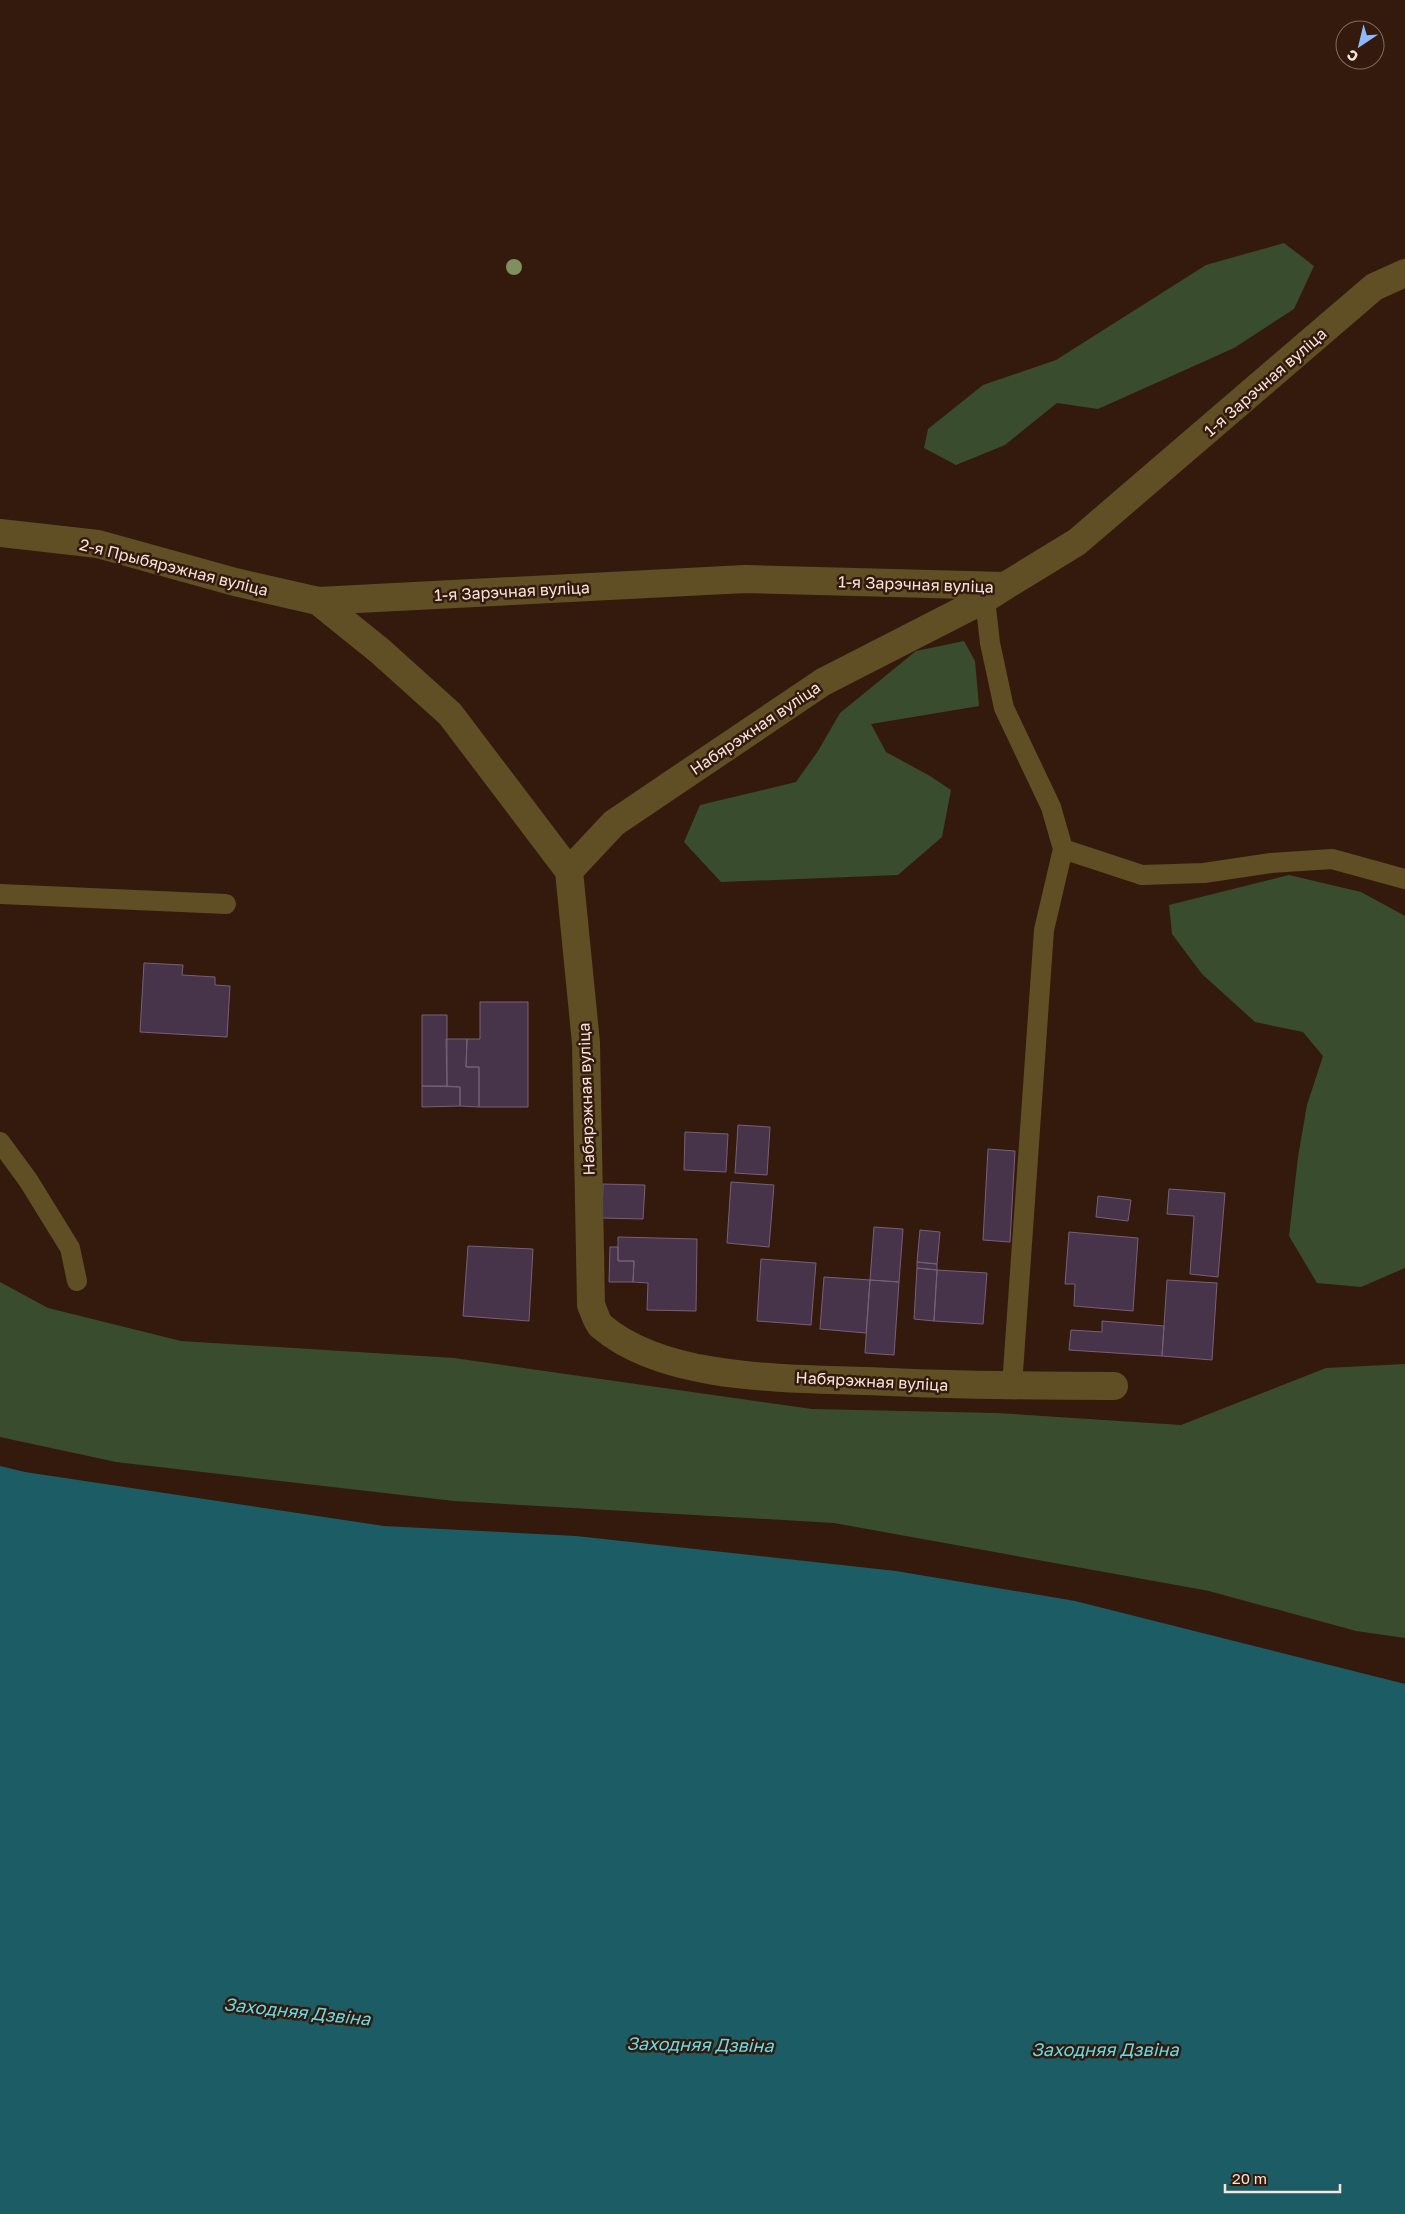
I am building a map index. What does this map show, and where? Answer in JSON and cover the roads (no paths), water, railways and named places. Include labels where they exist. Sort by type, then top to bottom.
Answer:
[{"type":"street","name":"1-я Зарэчная вуліца","points":[[318,602],[745,579],[995,592],[1077,542],[1374,287],[1405,273]]},
{"type":"street","name":"2-я Прыбярэжная вуліца","points":[[0,533],[98,544],[235,582],[318,602]]},
{"type":"street","name":"Набярэжная вуліца","points":[[995,592],[823,682],[614,823],[569,871],[586,1043],[592,1305],[599,1324],[638,1349],[683,1364],[722,1373],[820,1379],[1012,1386],[1114,1386]]},
{"type":"street","points":[[318,602],[380,651],[450,714],[569,871]]},
{"type":"lane","points":[[995,592],[990,643],[1004,708],[1051,807],[1063,849],[1044,930],[1012,1386]]},
{"type":"lane","points":[[1063,849],[1142,875],[1204,873],[1271,863],[1332,859],[1405,879]]},
{"type":"lane","points":[[0,894],[226,904]]},
{"type":"lane","points":[[0,1142],[28,1180],[70,1248],[77,1281]]},
{"type":"water","name":"Заходняя Дзвіна","points":[[0,1466],[25,1472],[384,1526],[576,1536],[896,1571],[1075,1601],[1405,1684],[1405,2214],[0,2214]]}]
